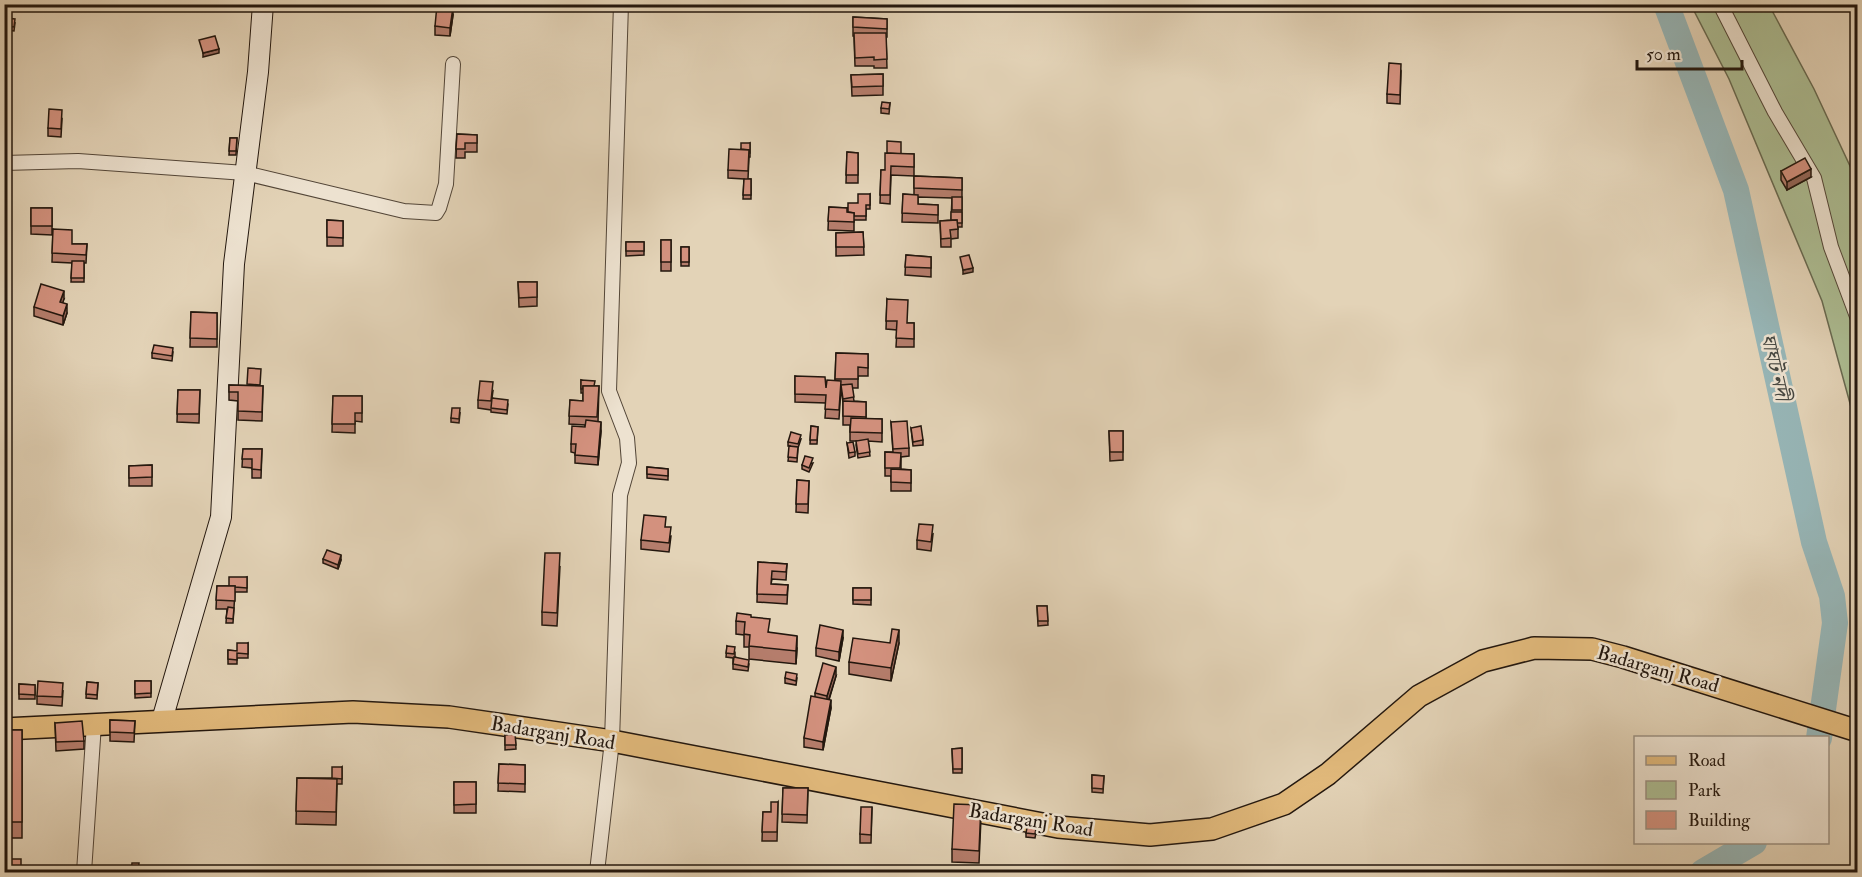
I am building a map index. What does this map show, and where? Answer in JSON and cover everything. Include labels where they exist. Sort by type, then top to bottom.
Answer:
[{"type":"main road","name":"Badarganj Road","points":[[4,729],[353,712],[448,717],[612,741],[1058,827],[1150,835],[1212,829],[1284,804],[1328,774],[1419,696],[1483,661],[1534,648],[1592,649],[1857,731]]},
{"type":"street","points":[[162,720],[221,517],[234,264],[258,72],[263,4]]},
{"type":"street","points":[[597,873],[612,741],[620,495],[629,463],[627,438],[609,391],[621,4]]},
{"type":"street","points":[[1720,4],[1775,112],[1814,178],[1831,246],[1857,319]]},
{"type":"street","points":[[4,163],[78,161],[245,173],[405,211],[436,213],[440,208],[446,184],[453,64]]},
{"type":"street","points":[[84,873],[94,724]]},
{"type":"green space","points":[[1691,5],[1769,5],[1814,89],[1857,181],[1857,429],[1822,301],[1729,79]]},
{"type":"building","points":[[437,5],[453,7],[450,28],[435,26]]},
{"type":"building","points":[[853,17],[887,19],[887,29],[853,27]]},
{"type":"building","points":[[6,18],[15,19],[14,27],[5,26]]},
{"type":"building","points":[[854,33],[886,33],[887,59],[855,58]]},
{"type":"building","points":[[215,36],[219,49],[203,53],[199,40]]},
{"type":"building","points":[[1389,63],[1401,64],[1400,95],[1387,94]]},
{"type":"building","points":[[883,74],[883,86],[852,87],[851,75]]},
{"type":"building","points":[[882,102],[890,103],[889,109],[881,108]]},
{"type":"building","points":[[49,109],[62,110],[61,129],[48,128]]},
{"type":"building","points":[[457,134],[477,135],[477,143],[465,143],[465,149],[456,149]]},
{"type":"building","points":[[230,138],[237,138],[236,151],[229,151]]},
{"type":"building","points":[[887,141],[901,142],[901,154],[887,153]]},
{"type":"building","points":[[741,143],[750,143],[750,153],[748,153],[749,150],[741,149]]},
{"type":"building","points":[[729,149],[749,150],[748,171],[728,170]]},
{"type":"building","points":[[847,152],[858,153],[858,175],[846,175]]},
{"type":"building","points":[[885,153],[914,154],[914,167],[891,166],[890,195],[880,195],[881,170],[885,170]]},
{"type":"building","points":[[1805,158],[1811,169],[1787,182],[1781,171]]},
{"type":"building","points":[[914,176],[962,178],[962,190],[914,188]]},
{"type":"building","points":[[744,179],[751,179],[751,195],[743,195]]},
{"type":"building","points":[[858,194],[870,194],[870,205],[866,205],[866,216],[854,216],[854,213],[848,212],[848,203],[858,203]]},
{"type":"building","points":[[903,194],[918,195],[918,204],[938,205],[938,215],[902,213]]},
{"type":"building","points":[[952,197],[962,197],[962,210],[952,210]]},
{"type":"building","points":[[829,207],[847,208],[847,212],[854,213],[854,222],[828,221]]},
{"type":"building","points":[[31,208],[52,208],[52,226],[31,226]]},
{"type":"building","points":[[951,212],[962,212],[962,223],[951,220]]},
{"type":"building","points":[[327,220],[343,221],[343,238],[327,237]]},
{"type":"building","points":[[957,220],[958,229],[950,230],[951,238],[941,239],[940,221]]},
{"type":"building","points":[[53,229],[72,230],[72,244],[87,244],[86,255],[52,253]]},
{"type":"building","points":[[863,232],[864,247],[836,247],[836,233]]},
{"type":"building","points":[[661,240],[671,240],[671,262],[661,262]]},
{"type":"building","points":[[626,242],[644,242],[644,251],[626,251]]},
{"type":"building","points":[[681,247],[689,247],[689,262],[681,262]]},
{"type":"building","points":[[906,255],[931,257],[931,268],[905,267]]},
{"type":"building","points":[[969,255],[973,268],[963,270],[960,257]]},
{"type":"building","points":[[72,261],[84,261],[84,278],[71,278]]},
{"type":"building","points":[[518,282],[537,282],[537,297],[519,298]]},
{"type":"building","points":[[41,284],[64,291],[60,302],[67,304],[63,316],[34,307]]},
{"type":"building","points":[[887,299],[908,300],[907,323],[914,323],[914,339],[896,338],[897,321],[886,321]]},
{"type":"building","points":[[191,312],[217,313],[217,339],[190,338]]},
{"type":"building","points":[[154,345],[173,348],[172,356],[152,353]]},
{"type":"building","points":[[836,353],[868,354],[868,368],[858,367],[858,379],[835,379]]},
{"type":"building","points":[[248,368],[261,369],[260,385],[247,384]]},
{"type":"building","points":[[795,376],[825,377],[826,388],[827,380],[841,381],[839,410],[825,409],[826,395],[795,394]]},
{"type":"building","points":[[581,380],[595,381],[594,386],[583,386],[581,389]]},
{"type":"building","points":[[480,381],[493,382],[491,401],[478,400]]},
{"type":"building","points":[[852,384],[854,397],[843,399],[841,385]]},
{"type":"building","points":[[229,385],[263,386],[262,412],[238,411],[238,392],[229,392]]},
{"type":"building","points":[[583,386],[599,386],[597,417],[569,416],[570,400],[583,401]]},
{"type":"building","points":[[178,390],[200,390],[199,414],[177,414]]},
{"type":"building","points":[[333,396],[362,396],[362,413],[355,413],[355,424],[332,424]]},
{"type":"building","points":[[492,398],[508,400],[507,410],[491,408]]},
{"type":"building","points":[[843,401],[866,402],[866,417],[843,416]]},
{"type":"building","points":[[452,408],[460,408],[459,419],[451,418]]},
{"type":"building","points":[[851,418],[882,419],[882,433],[850,432]]},
{"type":"building","points":[[586,420],[601,422],[598,457],[575,455],[576,444],[571,444],[572,426],[585,427]]},
{"type":"building","points":[[907,421],[909,448],[893,449],[891,422]]},
{"type":"building","points":[[811,426],[818,427],[817,440],[810,440]]},
{"type":"building","points":[[921,426],[923,440],[913,442],[911,428]]},
{"type":"building","points":[[1109,431],[1123,431],[1123,452],[1110,452]]},
{"type":"building","points":[[791,432],[801,435],[798,444],[788,442]]},
{"type":"building","points":[[868,439],[870,452],[858,454],[856,441]]},
{"type":"building","points":[[853,442],[855,452],[849,453],[847,443]]},
{"type":"building","points":[[789,446],[798,447],[797,458],[788,457]]},
{"type":"building","points":[[243,449],[262,449],[261,470],[252,469],[252,459],[242,459]]},
{"type":"building","points":[[885,452],[901,453],[900,468],[885,468]]},
{"type":"building","points":[[805,456],[813,458],[809,468],[802,465]]},
{"type":"building","points":[[152,465],[152,477],[129,478],[129,466]]},
{"type":"building","points":[[647,467],[668,469],[668,476],[647,474]]},
{"type":"building","points":[[891,469],[911,470],[911,483],[891,482]]},
{"type":"building","points":[[797,480],[809,481],[808,504],[796,504]]},
{"type":"building","points":[[644,515],[666,517],[665,527],[671,527],[669,543],[641,540]]},
{"type":"building","points":[[919,524],[933,525],[931,542],[917,540]]},
{"type":"building","points":[[327,550],[341,555],[338,565],[323,559]]},
{"type":"building","points":[[545,553],[560,553],[557,613],[542,612]]},
{"type":"building","points":[[758,562],[787,564],[786,572],[772,571],[771,584],[788,585],[787,595],[757,594]]},
{"type":"building","points":[[229,577],[247,577],[247,588],[229,586]]},
{"type":"building","points":[[217,586],[235,586],[235,601],[216,600]]},
{"type":"building","points":[[853,588],[871,588],[871,600],[853,600]]},
{"type":"building","points":[[1037,606],[1047,606],[1048,621],[1038,621]]},
{"type":"building","points":[[228,607],[234,608],[233,619],[226,618]]},
{"type":"building","points":[[737,613],[770,619],[768,632],[797,636],[796,651],[749,646],[750,635],[744,634],[745,622],[736,621]]},
{"type":"building","points":[[820,625],[843,630],[839,652],[816,648]]},
{"type":"building","points":[[4,629],[11,629],[8,690],[4,690]]},
{"type":"building","points":[[892,629],[899,630],[891,668],[849,662],[853,638],[890,643]]},
{"type":"building","points":[[237,643],[248,643],[248,654],[237,653],[237,660],[228,659],[228,650],[237,651]]},
{"type":"building","points":[[727,646],[735,647],[734,654],[726,653]]},
{"type":"building","points":[[734,657],[749,660],[748,667],[733,664]]},
{"type":"building","points":[[823,663],[836,667],[827,696],[815,693]]},
{"type":"building","points":[[786,672],[797,674],[796,681],[785,678]]},
{"type":"building","points":[[38,681],[63,683],[62,697],[37,696]]},
{"type":"building","points":[[135,681],[151,681],[151,693],[135,694]]},
{"type":"building","points":[[87,682],[98,683],[97,695],[86,694]]},
{"type":"building","points":[[19,684],[35,685],[35,695],[19,694]]},
{"type":"building","points":[[811,696],[831,700],[823,742],[804,738]]},
{"type":"building","points":[[110,720],[135,721],[134,733],[110,732]]},
{"type":"building","points":[[82,721],[84,741],[56,742],[55,723]]},
{"type":"building","points":[[4,730],[22,730],[22,822],[4,822]]},
{"type":"building","points":[[515,734],[516,745],[505,745],[505,735]]},
{"type":"building","points":[[962,748],[962,769],[953,769],[952,749]]},
{"type":"building","points":[[499,764],[525,765],[525,784],[498,783]]},
{"type":"building","points":[[332,767],[342,767],[342,779],[332,778]]},
{"type":"building","points":[[1092,775],[1104,776],[1103,789],[1092,788]]},
{"type":"building","points":[[297,778],[337,779],[336,812],[296,811]]},
{"type":"building","points":[[454,782],[476,782],[476,804],[454,805]]},
{"type":"building","points":[[783,788],[808,788],[807,815],[782,814]]},
{"type":"building","points":[[771,802],[778,802],[777,832],[762,832],[763,812],[771,812]]},
{"type":"building","points":[[954,804],[981,805],[979,851],[952,849]]},
{"type":"building","points":[[861,807],[872,807],[871,835],[860,834]]},
{"type":"building","points":[[1028,822],[1037,824],[1035,834],[1026,833]]},
{"type":"building","points":[[4,859],[21,859],[21,873],[4,873]]},
{"type":"building","points":[[132,863],[139,863],[138,873],[131,873]]},
{"type":"waterway","name":"ঘাঘট নদী","points":[[1666,4],[1736,190],[1814,542],[1832,596],[1835,623],[1819,736]]},
{"type":"waterway","name":"ঘাঘট নদী","points":[[1703,872],[1751,844]]}]
